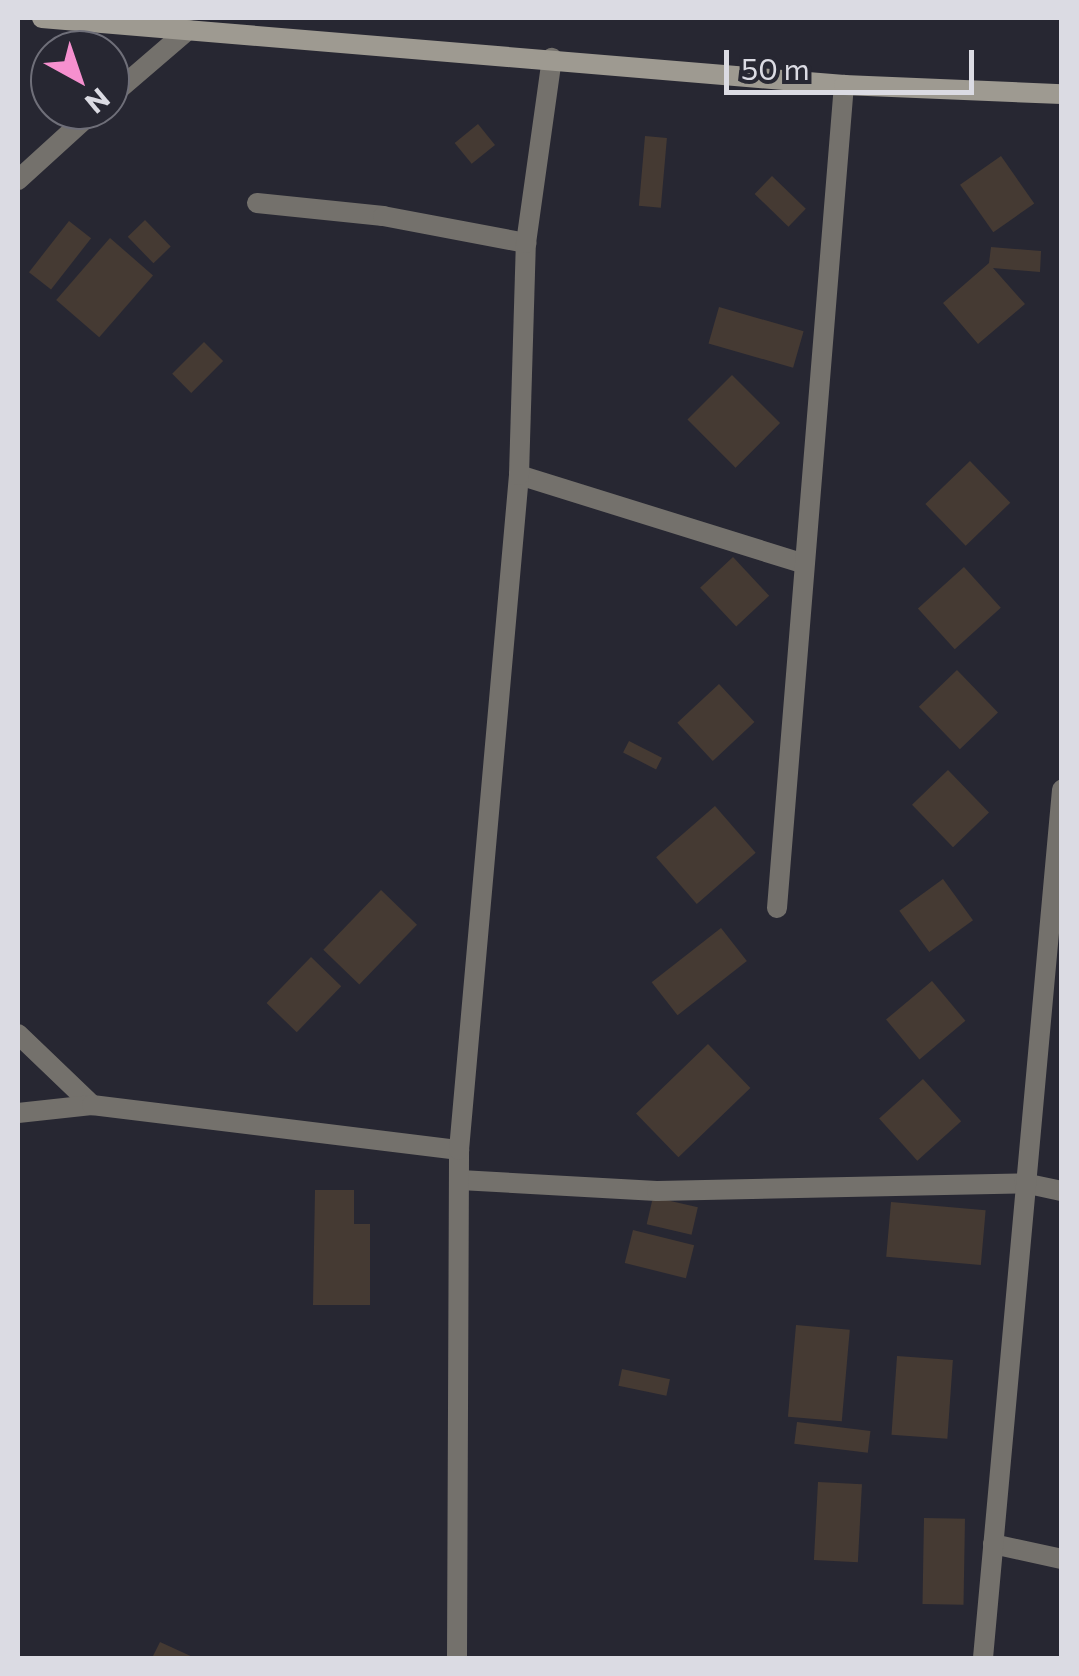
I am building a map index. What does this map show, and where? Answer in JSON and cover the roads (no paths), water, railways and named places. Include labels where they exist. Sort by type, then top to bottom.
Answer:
[{"type":"street","points":[[42,18],[844,84],[1062,94]]},
{"type":"street","points":[[130,80],[188,30]]},
{"type":"street","points":[[457,1658],[459,1150],[519,475],[526,243],[552,58]]},
{"type":"street","points":[[777,908],[802,563],[844,84]]},
{"type":"street","points":[[18,180],[73,130]]},
{"type":"street","points":[[257,204],[383,216],[526,243]]},
{"type":"street","points":[[519,475],[802,563]]},
{"type":"street","points":[[982,1658],[1062,790]]},
{"type":"street","points":[[18,1034],[92,1106]]},
{"type":"street","points":[[18,1113],[92,1106],[459,1150]]},
{"type":"street","points":[[460,1180],[657,1191],[1024,1184],[1062,1191]]},
{"type":"street","points":[[994,1544],[1062,1559]]}]
